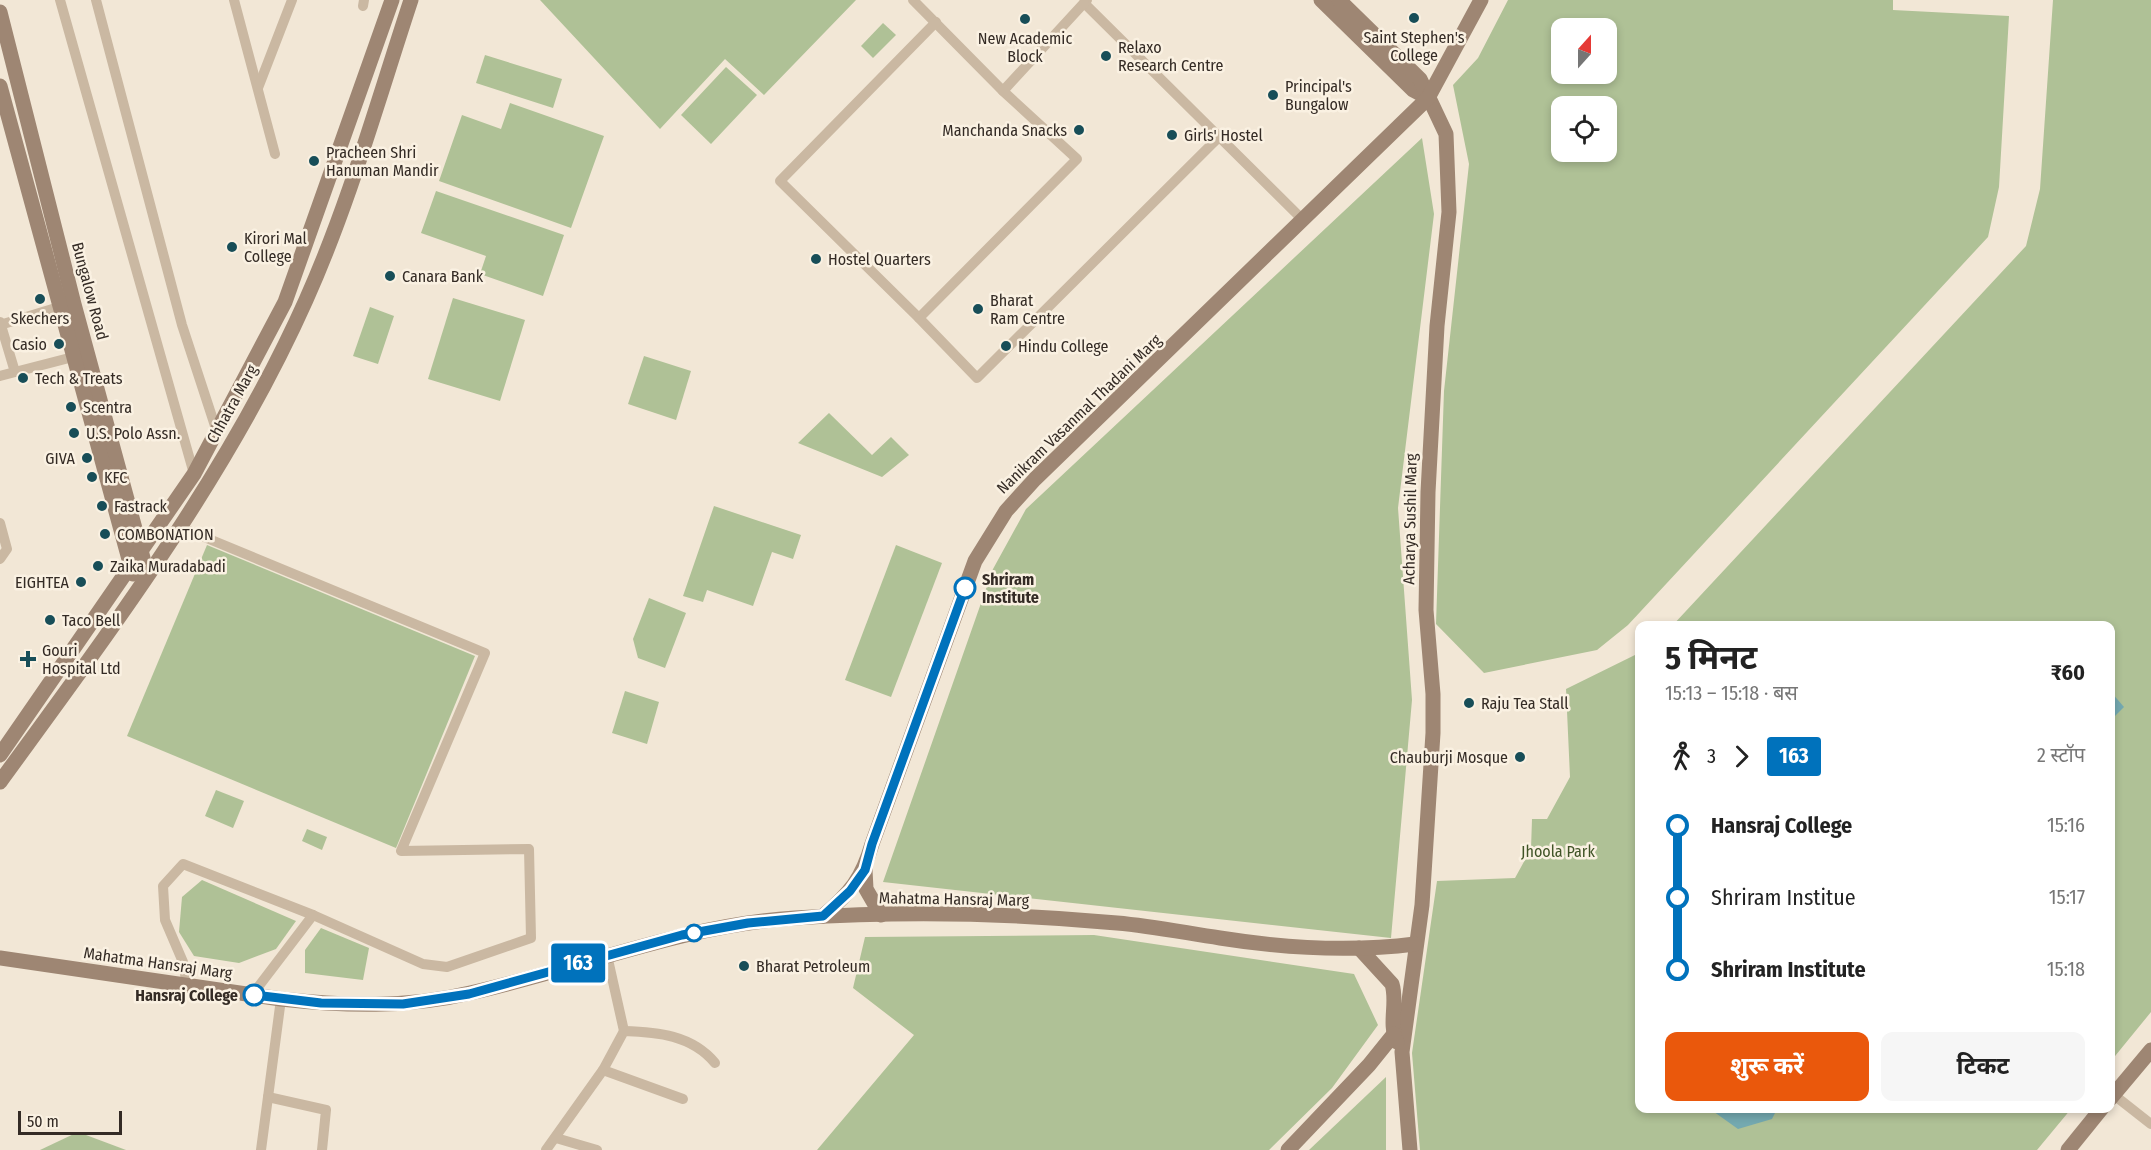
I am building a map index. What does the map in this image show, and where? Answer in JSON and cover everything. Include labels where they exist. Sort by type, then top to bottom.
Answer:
[{"type":"street","points":[[60,0],[194,474]]},
{"type":"street","points":[[96,0],[182,325],[217,432]]},
{"type":"street","points":[[234,0],[274,154]]},
{"type":"street","points":[[258,88],[292,0]]},
{"type":"street","name":"Chhatra Marg","points":[[0,755],[194,474],[285,302],[392,0]]},
{"type":"street","name":"Chhatra Marg","points":[[0,782],[148,579],[236,436],[285,345],[307,298],[359,159],[411,0]]},
{"type":"street","points":[[913,0],[1003,91],[1077,159],[919,318]]},
{"type":"street","points":[[1321,0],[1413,90],[1428,98]]},
{"type":"street","name":"Acharya Sushil Marg","points":[[1339,0],[1420,79],[1446,134],[1449,212],[1437,326],[1428,492],[1426,610],[1434,694],[1433,733],[1422,905],[1402,1052]]},
{"type":"street","name":"Nanikram Vasanmal Thadani Marg","points":[[865,870],[872,844],[975,561],[1006,511],[1035,479],[1428,98],[1481,0]]},
{"type":"street","points":[[1003,91],[1085,1],[1303,220]]},
{"type":"street","name":"Bungalow Road","points":[[0,12],[74,304],[148,579]]},
{"type":"street","points":[[936,22],[780,181],[977,378],[1220,136]]},
{"type":"street","points":[[0,86],[130,569],[139,591]]},
{"type":"street","points":[[339,151],[359,159]]},
{"type":"street","points":[[15,372],[0,324],[59,308]]},
{"type":"street","points":[[0,376],[73,357]]},
{"type":"street","points":[[0,524],[4,550],[0,559]]},
{"type":"street","points":[[180,527],[485,653],[401,851],[529,849],[531,938],[447,967],[423,964],[313,915],[183,864],[163,886],[165,920],[183,962],[187,986]]},
{"type":"street","points":[[865,870],[866,889],[881,915]]},
{"type":"street","points":[[823,916],[850,891],[865,870]]},
{"type":"street","points":[[252,995],[313,915]]},
{"type":"street","name":"Mahatma Hansraj Marg","points":[[0,958],[281,999],[321,1003],[403,1004],[469,994],[682,935],[748,923],[823,916],[990,916],[1118,923],[1262,943],[1359,948],[1415,944]]},
{"type":"street","points":[[1359,948],[1392,984],[1394,1034],[1402,1052],[1410,1150]]},
{"type":"street","points":[[546,1150],[603,1070],[624,1031],[607,955]]},
{"type":"street","points":[[261,1150],[281,999]]},
{"type":"street","points":[[624,1031],[679,1038],[704,1051],[715,1063]]},
{"type":"street","points":[[1288,1150],[1369,1065],[1394,1034]]},
{"type":"street","points":[[2115,1093],[2151,1050]]},
{"type":"street","points":[[603,1070],[683,1099]]},
{"type":"street","points":[[268,1097],[326,1110],[322,1150]]},
{"type":"street","points":[[2115,1099],[2151,1124]]},
{"type":"street","points":[[2068,1150],[2098,1113]]},
{"type":"street","points":[[556,1138],[597,1150]]},
{"type":"green space","points":[[540,0],[856,0],[764,95],[725,59],[660,129]]},
{"type":"green space","points":[[1508,0],[1893,0],[1893,10],[2009,16],[1999,187],[1988,237],[1628,625],[1597,650],[1484,673],[1436,624],[1444,391],[1469,164],[1453,85],[1478,58]]},
{"type":"green space","points":[[2053,0],[2151,0],[2151,1012],[2115,1056],[2115,621],[1677,621],[2026,246],[2040,189]]},
{"type":"green space","points":[[883,23],[896,35],[873,58],[861,46]]},
{"type":"green space","points":[[485,55],[562,79],[553,108],[476,83]]},
{"type":"green space","points":[[726,67],[757,95],[711,144],[681,115]]},
{"type":"green space","points":[[510,103],[604,136],[571,228],[439,181],[462,115],[501,129]]},
{"type":"green space","points":[[1422,138],[1434,214],[1398,508],[1412,700],[1391,938],[883,882],[993,569],[1026,509]]},
{"type":"green space","points":[[436,191],[564,235],[543,296],[480,274],[486,256],[421,233]]},
{"type":"green space","points":[[453,298],[525,320],[500,401],[428,379]]},
{"type":"green space","points":[[370,307],[394,316],[378,364],[353,356]]},
{"type":"green space","points":[[644,356],[691,371],[676,420],[628,404]]},
{"type":"green space","points":[[829,413],[872,455],[891,437],[909,455],[882,477],[798,443]]},
{"type":"green space","points":[[714,506],[801,535],[793,559],[772,552],[753,606],[707,590],[703,602],[683,596]]},
{"type":"green space","points":[[207,545],[475,656],[396,848],[127,736]]},
{"type":"green space","points":[[896,545],[942,563],[891,697],[845,680]]},
{"type":"green space","points":[[649,598],[686,613],[665,668],[638,658],[633,639]]},
{"type":"green space","name":"Jhoola Park","points":[[1635,655],[1635,1113],[2068,1113],[2037,1150],[1420,1150],[1412,1053],[1437,881],[1515,878],[1531,849],[1532,819],[1547,819],[1570,777],[1566,689]]},
{"type":"green space","points":[[625,691],[659,702],[647,744],[612,733]]},
{"type":"green space","points":[[216,790],[244,801],[233,828],[205,816]]},
{"type":"green space","points":[[307,829],[327,837],[322,850],[302,841]]},
{"type":"green space","points":[[202,880],[296,921],[276,949],[239,963],[194,956],[179,932],[182,897]]},
{"type":"green space","points":[[321,928],[369,948],[363,980],[305,973],[305,950]]},
{"type":"green space","points":[[1094,935],[1354,974],[1378,1025],[1332,1088],[1269,1150],[817,1150],[914,1035],[853,988],[865,937]]},
{"type":"green space","points":[[1386,1077],[1386,1150],[1309,1150]]},
{"type":"green space","points":[[78,1132],[126,1150],[40,1150]]},
{"type":"water","points":[[2115,697],[2124,707],[2115,716]]},
{"type":"water","points":[[1716,1113],[1775,1113],[1772,1119],[1738,1129]]},
{"type":"bus line","name":"163","points":[[254,995],[321,1003],[403,1004],[469,994],[682,935],[748,923],[823,916],[850,891],[865,870],[872,844],[965,588]]},
{"type":"place","name":"Saint Stephen's College","points":[[1414,18]]},
{"type":"place","name":"New Academic Block","points":[[1025,19]]},
{"type":"place","name":"Relaxo Research Centre","points":[[1106,56]]},
{"type":"place","name":"Principal's Bungalow","points":[[1273,95]]},
{"type":"place","name":"Manchanda Snacks","points":[[1079,130]]},
{"type":"place","name":"Girls' Hostel","points":[[1172,135]]},
{"type":"place","name":"Pracheen Shri Hanuman Mandir","points":[[314,161]]},
{"type":"place","name":"Kirori Mal College","points":[[232,247]]},
{"type":"place","name":"Hostel Quarters","points":[[816,259]]},
{"type":"place","name":"Canara Bank","points":[[390,276]]},
{"type":"place","name":"Skechers","points":[[40,299]]},
{"type":"place","name":"Bharat Ram Centre","points":[[978,309]]},
{"type":"place","name":"Casio","points":[[59,344]]},
{"type":"place","name":"Hindu College","points":[[1006,346]]},
{"type":"place","name":"Tech & Treats","points":[[23,378]]},
{"type":"place","name":"Scentra","points":[[71,407]]},
{"type":"place","name":"U.S. Polo Assn.","points":[[74,433]]},
{"type":"place","name":"GIVA","points":[[87,458]]},
{"type":"place","name":"KFC","points":[[92,477]]},
{"type":"place","name":"Fastrack","points":[[102,506]]},
{"type":"place","name":"COMBONATION","points":[[105,534]]},
{"type":"place","name":"Zaika Muradabadi","points":[[98,566]]},
{"type":"place","name":"EIGHTEA","points":[[81,582]]},
{"type":"place","name":"Shriram Institute","points":[[965,588]]},
{"type":"place","name":"Taco Bell","points":[[50,620]]},
{"type":"place","name":"Gouri Hospital Ltd","points":[[28,659]]},
{"type":"place","name":"Raju Tea Stall","points":[[1469,703]]},
{"type":"place","name":"Chauburji Mosque","points":[[1520,757]]},
{"type":"place","name":"Bharat Petroleum","points":[[744,966]]},
{"type":"place","name":"Hansraj College","points":[[254,995]]}]
